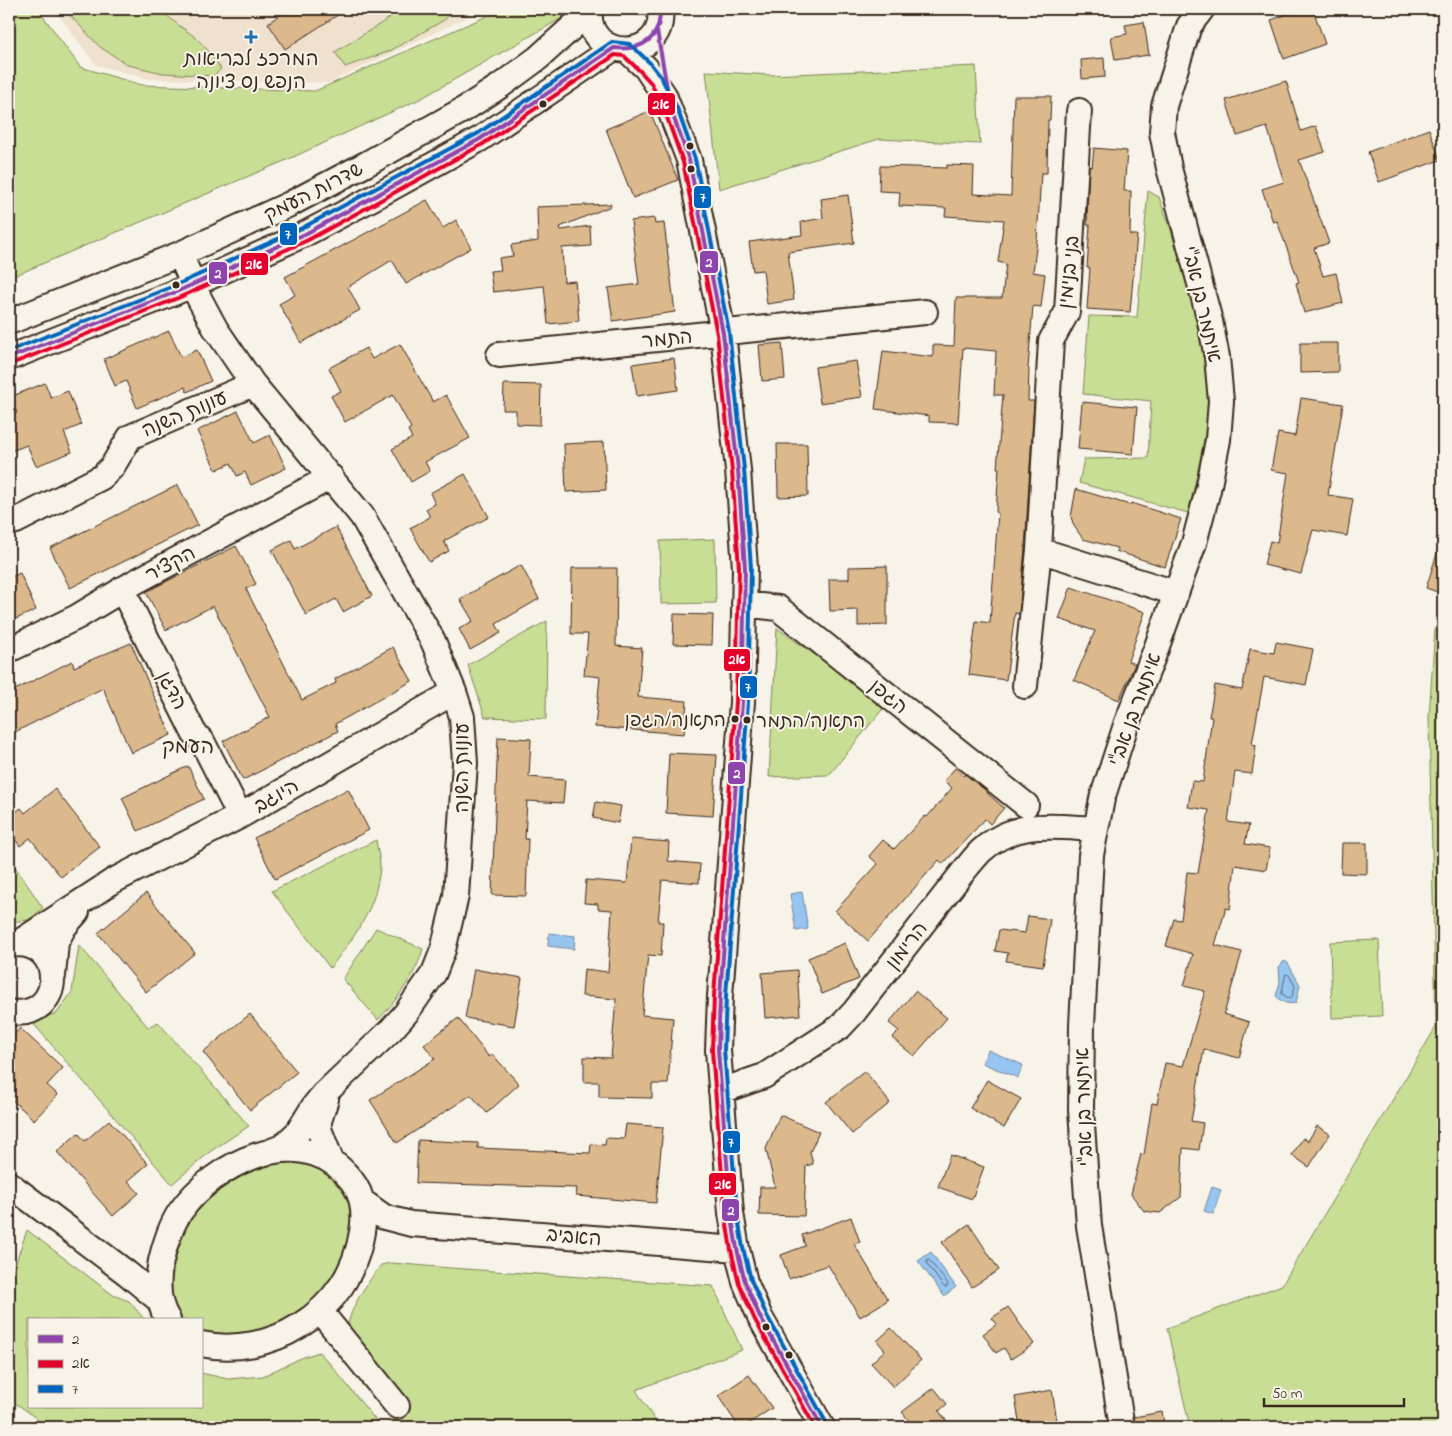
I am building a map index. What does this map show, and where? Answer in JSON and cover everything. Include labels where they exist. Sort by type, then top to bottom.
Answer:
[{"type":"street","name":"איתמר בן אב\"י","points":[[1122,1427],[1089,1226],[1081,1110],[1082,1026],[1091,854],[1102,798],[1126,724],[1156,650],[1194,543],[1208,490],[1218,440],[1221,401],[1217,357],[1210,321],[1169,168],[1162,132],[1164,106],[1189,26],[1202,9]]},
{"type":"street","points":[[590,10],[590,22],[598,38],[643,64],[656,80],[671,110],[689,160],[723,332],[738,470],[745,568],[742,702],[720,996],[718,1050],[731,1213],[745,1282],[760,1317],[822,1427]]},
{"type":"street","name":"שדרות העמק","points":[[9,322],[180,254],[290,204],[463,110],[538,58],[590,10]]},
{"type":"street","points":[[661,16],[671,110]]},
{"type":"street","name":"שדרות העמק","points":[[9,358],[193,284],[305,234],[480,138],[620,49],[636,49],[652,38],[661,16]]},
{"type":"street","name":"בני בנימין","points":[[1025,686],[1039,550],[1051,341],[1067,312],[1080,111]]},
{"type":"street","name":"עונות השנה","points":[[180,254],[215,328],[253,384],[362,516],[433,642],[454,692],[462,717],[465,763],[456,896],[443,950],[434,973],[406,1013],[324,1094],[298,1132],[282,1147],[269,1152]]},
{"type":"street","name":"התמר","points":[[499,355],[925,312]]},
{"type":"street","name":"עונות השנה","points":[[16,521],[102,477],[112,467],[121,449],[130,437],[253,384]]},
{"type":"street","name":"הקציר","points":[[9,650],[77,616],[331,477]]},
{"type":"street","points":[[1039,550],[1176,593]]},
{"type":"street","name":"הדגן","points":[[122,590],[194,733],[202,740],[240,816]]},
{"type":"street","name":"הגפן","points":[[744,604],[778,608],[1026,805]]},
{"type":"street","name":"היוגב","points":[[13,944],[112,881],[240,816],[454,692]]},
{"type":"street","name":"הרימון","points":[[721,1091],[764,1076],[840,1027],[860,1005],[962,872],[982,851],[1002,836],[1027,827],[1096,829]]},
{"type":"street","name":"היוגב","points":[[9,1012],[18,1014],[30,1011],[41,1005],[49,994],[53,978],[56,942],[64,927],[94,892]]},
{"type":"street","points":[[13,944],[30,945],[41,952],[48,961],[53,978]]},
{"type":"street","name":"עונות השנה","points":[[330,1160],[319,1130],[319,1121],[325,1099],[334,1084]]},
{"type":"street","points":[[163,1310],[159,1274],[167,1238],[180,1212],[206,1182],[236,1163],[269,1152],[307,1150],[330,1160],[355,1183],[363,1202],[364,1223],[355,1261],[334,1297],[320,1311],[292,1331],[272,1340],[233,1347],[202,1344]]},
{"type":"street","points":[[9,1184],[142,1285],[163,1310]]},
{"type":"street","name":"האביב","points":[[363,1202],[384,1217],[411,1224],[737,1250]]},
{"type":"street","name":"האביב","points":[[355,1261],[371,1242],[382,1233],[394,1226],[411,1224]]},
{"type":"street","points":[[95,1250],[116,1261],[141,1261],[156,1250],[167,1238]]},
{"type":"street","points":[[320,1311],[397,1406]]},
{"type":"shaded area","name":"המרכז לבריאות הנפש נס ציונה","points":[[54,9],[484,9],[329,83],[148,79],[96,65]]},
{"type":"green space","points":[[9,9],[38,9],[80,67],[142,85],[315,91],[503,9],[565,9],[562,18],[422,98],[289,159],[9,278]]},
{"type":"green space","points":[[64,9],[161,9],[199,40],[221,69],[214,76],[163,73],[128,65],[100,47]]},
{"type":"green space","points":[[398,9],[458,9],[444,20],[390,51],[345,67],[335,52],[388,19]]},
{"type":"green space","points":[[976,66],[980,144],[879,139],[719,189],[706,71],[770,75]]},
{"type":"green space","points":[[1148,191],[1159,197],[1170,227],[1195,313],[1206,372],[1209,412],[1188,513],[1079,483],[1084,459],[1148,458],[1151,401],[1083,394],[1089,316],[1137,317]]},
{"type":"green space","points":[[715,539],[716,603],[661,604],[660,541]]},
{"type":"green space","points":[[547,621],[546,719],[485,717],[468,665]]},
{"type":"green space","points":[[1443,624],[1443,1427],[1190,1427],[1167,1328],[1282,1285],[1436,1027],[1429,717],[1435,628]]},
{"type":"green space","points":[[777,628],[886,705],[829,775],[769,777]]},
{"type":"green space","points":[[376,840],[380,867],[374,896],[363,922],[330,968],[272,891]]},
{"type":"green space","points":[[9,858],[43,908],[29,920],[9,922]]},
{"type":"green space","points":[[376,928],[423,949],[416,968],[405,987],[378,1020],[343,979]]},
{"type":"green space","points":[[1379,940],[1382,1016],[1332,1018],[1330,942]]},
{"type":"green space","points":[[79,945],[148,1027],[158,1022],[249,1126],[211,1151],[172,1184],[32,1022],[57,1013],[72,992]]},
{"type":"green space","points":[[287,1158],[327,1166],[356,1204],[353,1241],[328,1292],[270,1333],[202,1336],[202,1318],[176,1318],[171,1312],[166,1275],[186,1217],[228,1176]]},
{"type":"green space","points":[[27,1230],[113,1295],[129,1301],[143,1318],[28,1318],[28,1408],[202,1408],[202,1373],[228,1379],[263,1376],[301,1358],[319,1352],[381,1427],[47,1427],[9,1399],[9,1282]]},
{"type":"green space","points":[[391,1263],[713,1286],[742,1350],[636,1390],[659,1427],[384,1427],[408,1407],[347,1330],[355,1304],[365,1288],[381,1265]]},
{"type":"water","points":[[802,892],[808,929],[796,931],[790,894]]},
{"type":"water","points":[[549,933],[575,936],[574,949],[548,946]]},
{"type":"water","points":[[1284,961],[1288,963],[1300,985],[1296,1003],[1285,1003],[1276,996],[1280,982],[1279,967]]},
{"type":"water","points":[[988,1050],[1023,1065],[1018,1078],[982,1063]]},
{"type":"water","points":[[1212,1187],[1221,1190],[1213,1214],[1204,1211]]},
{"type":"water","points":[[931,1252],[956,1287],[944,1296],[918,1261]]},
{"type":"building","points":[[289,9],[347,9],[285,49],[268,23]]},
{"type":"building","points":[[1302,9],[1313,9],[1325,44],[1284,59],[1271,20]]},
{"type":"building","points":[[1144,22],[1149,55],[1115,60],[1111,37],[1127,34],[1125,25]]},
{"type":"building","points":[[1104,58],[1105,77],[1082,79],[1081,60]]},
{"type":"building","points":[[1286,81],[1301,131],[1316,126],[1325,152],[1299,160],[1329,243],[1314,248],[1323,276],[1336,273],[1343,303],[1304,313],[1296,283],[1299,282],[1277,221],[1273,222],[1262,189],[1284,182],[1267,127],[1237,136],[1226,100]]},
{"type":"building","points":[[1014,96],[1051,96],[1050,120],[1048,120],[1047,173],[1041,173],[1033,272],[1045,274],[1041,307],[1033,306],[1028,368],[1028,401],[1034,401],[1025,549],[1019,614],[1015,613],[1006,680],[969,675],[976,621],[990,623],[998,513],[996,512],[999,468],[997,468],[1003,395],[994,395],[996,351],[963,348],[958,423],[929,422],[929,416],[875,409],[883,351],[933,357],[933,345],[954,346],[956,298],[1002,298],[1006,264],[998,262],[1004,220],[945,216],[946,208],[899,206],[900,192],[879,191],[880,166],[947,168],[947,165],[974,166],[973,194],[1011,196]]},
{"type":"building","points":[[650,111],[678,180],[633,198],[606,129]]},
{"type":"building","points":[[1429,129],[1440,160],[1379,182],[1368,152]]},
{"type":"building","points":[[1094,148],[1127,151],[1124,191],[1131,191],[1130,235],[1137,235],[1130,312],[1087,309],[1090,268],[1087,268],[1090,225],[1087,225],[1089,166],[1092,167]]},
{"type":"building","points":[[848,195],[854,243],[788,252],[794,300],[767,304],[763,270],[753,271],[749,242],[802,235],[801,222],[823,218],[821,199]]},
{"type":"building","points":[[427,200],[443,228],[456,220],[471,248],[406,284],[392,260],[348,287],[360,310],[301,343],[279,304],[295,295],[285,277]]},
{"type":"building","points":[[611,204],[611,206],[560,227],[561,230],[590,226],[591,246],[562,248],[564,282],[575,281],[579,321],[548,324],[544,286],[493,292],[490,271],[501,270],[499,258],[513,256],[511,245],[538,241],[537,207]]},
{"type":"building","points":[[654,218],[655,224],[664,223],[675,312],[613,321],[608,288],[639,284],[631,221]]},
{"type":"building","points":[[169,331],[181,357],[197,350],[211,381],[187,392],[185,387],[137,408],[126,381],[115,386],[104,359]]},
{"type":"building","points":[[782,343],[785,379],[762,381],[759,345]]},
{"type":"building","points":[[1300,343],[1338,343],[1338,372],[1300,373]]},
{"type":"building","points":[[400,344],[433,402],[446,395],[470,438],[425,462],[430,471],[411,482],[392,449],[412,438],[408,430],[411,428],[393,395],[345,422],[331,396],[341,391],[329,368],[366,348],[372,359]]},
{"type":"building","points":[[674,358],[678,390],[637,396],[632,364]]},
{"type":"building","points":[[856,361],[862,397],[820,403],[815,367]]},
{"type":"building","points":[[45,383],[51,398],[68,391],[81,425],[64,432],[72,452],[36,466],[27,445],[9,452],[9,416],[17,413],[10,397]]},
{"type":"building","points":[[504,384],[541,385],[540,425],[516,424],[516,410],[503,410]]},
{"type":"building","points":[[1301,398],[1343,404],[1328,495],[1353,499],[1347,536],[1313,530],[1301,574],[1264,565],[1270,541],[1277,543],[1288,473],[1271,470],[1278,433],[1295,436]]},
{"type":"building","points":[[1082,402],[1137,407],[1133,454],[1078,449]]},
{"type":"building","points":[[238,411],[254,443],[270,435],[286,468],[251,485],[245,472],[237,476],[231,463],[216,470],[197,431]]},
{"type":"building","points":[[604,442],[606,490],[566,492],[564,444]]},
{"type":"building","points":[[777,444],[807,444],[808,496],[778,497]]},
{"type":"building","points":[[465,474],[489,517],[444,541],[449,551],[429,562],[410,528],[430,517],[426,509],[435,504],[430,493]]},
{"type":"building","points":[[178,485],[198,525],[70,588],[50,548]]},
{"type":"building","points":[[1076,489],[1130,505],[1131,503],[1181,519],[1165,567],[1116,551],[1117,548],[1083,539],[1074,526],[1071,517]]},
{"type":"building","points":[[336,527],[372,596],[343,612],[336,599],[306,615],[272,550],[291,540],[295,549]]},
{"type":"building","points":[[1440,544],[1443,545],[1443,594],[1426,588]]},
{"type":"building","points":[[236,546],[256,584],[246,589],[302,700],[336,683],[335,679],[393,647],[412,681],[335,724],[338,731],[243,780],[223,741],[270,717],[213,606],[166,630],[146,592]]},
{"type":"building","points":[[521,565],[539,599],[496,624],[501,633],[470,650],[459,629],[473,621],[460,599]]},
{"type":"building","points":[[887,566],[887,625],[858,626],[858,610],[830,611],[829,579],[849,579],[849,567]]},
{"type":"building","points":[[572,568],[617,568],[616,646],[642,648],[638,697],[687,701],[684,734],[595,727],[600,677],[584,675],[588,634],[571,634]]},
{"type":"building","points":[[20,573],[36,610],[9,622],[9,578]]},
{"type":"building","points":[[1071,587],[1145,612],[1128,661],[1135,664],[1119,700],[1074,680],[1095,631],[1059,619]]},
{"type":"building","points":[[674,614],[713,615],[712,645],[673,644]]},
{"type":"building","points":[[1276,642],[1313,649],[1306,685],[1264,677],[1252,744],[1256,745],[1252,774],[1235,772],[1228,822],[1249,825],[1245,844],[1270,848],[1266,870],[1235,865],[1230,909],[1226,908],[1215,945],[1242,952],[1224,1014],[1249,1022],[1239,1058],[1204,1049],[1191,1121],[1203,1123],[1199,1150],[1183,1148],[1181,1197],[1160,1213],[1144,1211],[1131,1194],[1141,1154],[1144,1155],[1152,1103],[1157,1104],[1165,1063],[1183,1066],[1205,991],[1184,986],[1193,954],[1166,946],[1174,919],[1181,920],[1187,872],[1198,873],[1209,810],[1188,807],[1192,781],[1203,782],[1212,717],[1209,717],[1215,685],[1242,690],[1250,649],[1274,653]]},
{"type":"building","points":[[131,643],[171,735],[131,753],[103,688],[9,735],[9,693],[72,661],[74,667]]},
{"type":"building","points":[[498,737],[531,739],[529,777],[565,780],[563,803],[527,801],[525,839],[528,839],[526,896],[492,895]]},
{"type":"building","points":[[669,753],[717,755],[713,816],[666,813]]},
{"type":"building","points":[[188,766],[204,799],[138,831],[122,798]]},
{"type":"building","points":[[955,768],[988,792],[1004,808],[990,824],[985,819],[943,864],[939,860],[868,941],[835,911],[878,864],[869,856],[883,840],[894,849],[925,816],[927,817],[952,788],[944,781]]},
{"type":"building","points":[[55,789],[100,847],[61,877],[30,838],[20,846],[9,831],[9,817],[21,808],[25,813]]},
{"type":"building","points":[[348,789],[369,830],[275,879],[254,838]]},
{"type":"building","points":[[596,802],[621,806],[618,823],[593,818]]},
{"type":"building","points":[[631,839],[669,842],[668,861],[700,864],[699,883],[662,880],[658,922],[663,922],[661,956],[648,955],[642,1015],[673,1018],[668,1084],[652,1084],[652,1098],[599,1097],[599,1082],[584,1082],[584,1057],[611,1058],[616,999],[582,996],[584,969],[608,972],[612,910],[598,909],[598,904],[584,903],[586,880],[627,883]]},
{"type":"building","points":[[1342,843],[1367,843],[1367,874],[1341,873]]},
{"type":"building","points":[[146,893],[195,953],[146,992],[98,933]]},
{"type":"building","points":[[1028,916],[1050,919],[1043,966],[1006,961],[1008,953],[995,951],[999,930],[1025,933]]},
{"type":"building","points":[[845,943],[859,979],[822,994],[808,958]]},
{"type":"building","points":[[474,969],[522,978],[514,1026],[465,1018]]},
{"type":"building","points":[[797,970],[800,1015],[765,1018],[762,973]]},
{"type":"building","points":[[915,991],[947,1018],[914,1056],[892,1038],[899,1031],[889,1023]]},
{"type":"building","points":[[250,1014],[297,1072],[250,1110],[203,1052]]},
{"type":"building","points":[[458,1018],[489,1057],[492,1054],[519,1084],[487,1113],[471,1095],[397,1143],[370,1100],[435,1059],[424,1045]]},
{"type":"building","points":[[20,1028],[63,1068],[47,1085],[58,1095],[34,1120],[9,1097],[9,1040]]},
{"type":"building","points":[[865,1071],[890,1103],[852,1134],[826,1102]]},
{"type":"building","points":[[987,1080],[1021,1099],[1004,1128],[970,1108]]},
{"type":"building","points":[[780,1115],[819,1132],[810,1152],[813,1164],[806,1166],[804,1216],[759,1215],[760,1187],[775,1187],[766,1149]]},
{"type":"building","points":[[109,1120],[148,1164],[128,1181],[139,1193],[113,1216],[57,1152],[78,1133],[85,1141]]},
{"type":"building","points":[[626,1124],[663,1127],[656,1203],[576,1196],[577,1188],[416,1183],[418,1140],[478,1143],[478,1148],[590,1153],[591,1144],[605,1145],[606,1138],[624,1139]]},
{"type":"building","points":[[1317,1126],[1330,1134],[1309,1167],[1292,1155],[1303,1138],[1308,1141]]},
{"type":"building","points":[[950,1155],[984,1167],[972,1199],[938,1187]]},
{"type":"building","points":[[851,1217],[860,1242],[854,1244],[888,1300],[860,1317],[828,1265],[789,1279],[781,1255],[805,1246],[802,1235]]},
{"type":"building","points":[[969,1224],[999,1270],[972,1287],[942,1242]]},
{"type":"building","points":[[1008,1307],[1034,1344],[1011,1359],[1004,1348],[996,1353],[983,1334],[997,1324],[992,1318]]},
{"type":"building","points":[[891,1328],[921,1360],[893,1387],[871,1363],[885,1350],[877,1341]]},
{"type":"building","points":[[749,1375],[772,1408],[744,1427],[739,1427],[718,1396]]},
{"type":"building","points":[[934,1388],[947,1404],[939,1411],[951,1427],[914,1427],[902,1412]]},
{"type":"building","points":[[1052,1390],[1058,1427],[1020,1427],[1015,1397]]},
{"type":"building","points":[[1162,1412],[1165,1427],[1135,1427],[1134,1417]]},
{"type":"transit line","name":"2","points":[[9,358],[176,292],[305,234],[480,139],[614,48],[633,47],[648,41],[657,28],[660,9]]},
{"type":"transit line","name":"2","points":[[657,31],[671,110],[689,160],[723,333],[738,470],[745,568],[742,702],[720,996],[718,1050],[731,1213],[745,1282],[760,1317],[822,1427]]},
{"type":"transit line","name":"7","points":[[9,351],[174,286],[302,228],[477,134],[612,42],[630,44],[650,63],[661,77],[677,108],[695,159],[729,332],[744,469],[751,568],[748,702],[726,996],[724,1050],[737,1212],[751,1280],[766,1314],[827,1424]]},
{"type":"transit line","name":"2א","points":[[11,364],[178,298],[308,240],[483,144],[615,55],[624,56],[651,83],[665,112],[683,162],[717,334],[732,471],[739,568],[736,702],[714,996],[712,1050],[725,1213],[739,1284],[755,1320],[815,1427]]},
{"type":"place","name":"המרכז לבריאות הנפש נס ציונה","points":[[251,37]]},
{"type":"place","name":"התאנה/הגפן","points":[[735,719]]},
{"type":"place","name":"התאנה/התמר","points":[[747,720]]},
{"type":"district","name":"העמק","points":[[188,746]]}]
